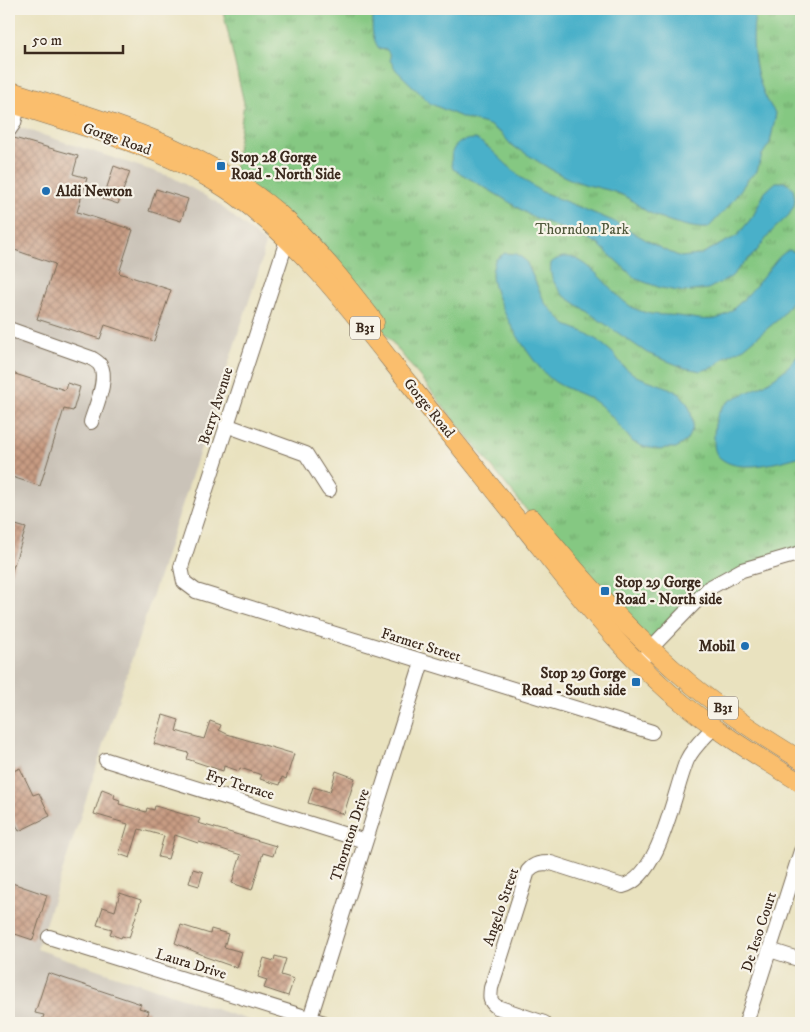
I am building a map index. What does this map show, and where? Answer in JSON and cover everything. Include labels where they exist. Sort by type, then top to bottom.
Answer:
[{"type":"main road","name":"Gorge Road","points":[[9,90],[116,124],[157,139],[187,153],[233,179],[288,221],[348,287],[576,572],[624,622],[692,684],[737,719],[801,760]]},
{"type":"main road","name":"Gorge Road","points":[[14,105],[160,154],[198,172],[235,196],[268,221],[321,275],[361,323],[559,572],[610,633],[670,692],[713,728],[801,783]]},
{"type":"street","points":[[9,130],[14,123],[14,105]]},
{"type":"street","name":"Berry Avenue","points":[[184,582],[181,567],[287,240]]},
{"type":"street","points":[[9,330],[91,358],[100,364],[104,374],[101,392],[91,422]]},
{"type":"street","points":[[226,425],[306,454],[329,490]]},
{"type":"street","points":[[639,663],[709,588],[742,570],[801,553]]},
{"type":"street","name":"Farmer Street","points":[[184,582],[196,591],[652,732]]},
{"type":"street","name":"Thornton Drive","points":[[310,1018],[422,662]]},
{"type":"street","name":"Angelo Street","points":[[544,1023],[497,1007],[492,1004],[490,998],[491,988],[528,870],[533,865],[551,863],[623,886],[631,884],[637,879],[650,860],[667,827],[687,760],[696,746],[713,728]]},
{"type":"street","name":"Fry Terrace","points":[[106,760],[365,841]]},
{"type":"street","name":"De Ieso Court","points":[[746,1023],[801,850]]},
{"type":"street","name":"Laura Drive","points":[[49,937],[324,1023]]},
{"type":"street","points":[[770,950],[801,960]]},
{"type":"shaded area","points":[[9,124],[172,177],[216,202],[265,243],[261,264],[37,949],[257,1023],[9,1023]]},
{"type":"green space","name":"Thorndon Park","points":[[216,9],[801,9],[801,553],[727,578],[651,648],[576,572],[348,287],[233,179],[244,103],[223,11]]},
{"type":"water","points":[[376,9],[756,9],[753,36],[756,64],[763,91],[776,114],[770,143],[762,155],[757,171],[749,178],[728,207],[708,228],[685,226],[646,211],[620,194],[568,178],[512,146],[502,134],[489,125],[464,118],[431,104],[396,70],[387,50],[379,49],[372,29]]},
{"type":"water","points":[[469,139],[476,139],[488,147],[520,177],[540,191],[613,221],[662,249],[681,257],[699,255],[737,236],[753,216],[765,192],[776,182],[785,182],[793,188],[794,206],[789,215],[731,277],[708,289],[684,292],[661,288],[636,279],[598,244],[529,215],[453,169],[451,156],[455,147]]},
{"type":"water","points":[[789,250],[798,253],[801,257],[801,276],[794,298],[780,318],[744,348],[725,357],[714,367],[701,371],[685,368],[647,353],[563,295],[555,284],[551,273],[551,263],[561,257],[571,257],[591,269],[628,305],[636,309],[654,314],[715,319],[721,317],[741,302],[778,258]]},
{"type":"water","points":[[505,253],[517,254],[526,261],[545,303],[566,325],[586,333],[600,342],[614,354],[623,366],[636,376],[667,387],[680,394],[690,409],[693,422],[692,430],[686,441],[676,448],[661,450],[644,447],[633,442],[600,405],[560,385],[546,375],[526,349],[506,316],[494,286],[492,275],[495,260]]},
{"type":"water","points":[[801,351],[801,456],[750,466],[731,464],[720,458],[714,447],[715,425],[718,414],[724,406],[731,400],[760,387],[775,377]]},
{"type":"building","points":[[14,138],[78,156],[73,174],[87,178],[77,212],[133,230],[119,273],[171,290],[154,341],[105,325],[100,339],[37,319],[55,264],[9,248],[9,155]]},
{"type":"building","points":[[114,166],[130,172],[118,204],[103,199]]},
{"type":"building","points":[[156,189],[188,199],[181,221],[149,211]]},
{"type":"building","points":[[9,372],[65,390],[67,383],[80,387],[73,411],[64,409],[40,486],[9,476]]},
{"type":"building","points":[[9,523],[26,528],[11,574],[9,574]]},
{"type":"building","points":[[163,715],[179,720],[176,731],[204,739],[210,721],[221,725],[219,730],[227,734],[294,754],[286,779],[282,777],[280,785],[260,779],[262,775],[240,768],[239,771],[224,766],[223,771],[187,759],[189,753],[154,744]]},
{"type":"building","points":[[20,768],[33,795],[39,793],[50,816],[19,831],[9,810],[9,773]]},
{"type":"building","points":[[336,771],[355,778],[344,814],[308,803],[313,787],[330,792]]},
{"type":"building","points":[[102,789],[115,794],[114,798],[120,800],[119,804],[146,812],[147,808],[154,810],[155,806],[200,819],[198,823],[276,846],[273,856],[263,853],[252,890],[232,883],[241,855],[175,835],[168,859],[158,857],[164,836],[139,829],[130,858],[119,854],[128,824],[94,814]]},
{"type":"building","points":[[193,869],[203,872],[199,886],[189,883]]},
{"type":"building","points":[[9,882],[47,895],[33,940],[9,932]]},
{"type":"building","points":[[120,893],[141,900],[129,938],[122,936],[121,938],[110,934],[112,929],[97,925],[103,907],[115,911]]},
{"type":"building","points":[[181,925],[210,934],[211,929],[228,934],[224,947],[242,952],[237,968],[203,956],[175,943]]},
{"type":"building","points":[[275,956],[286,959],[281,975],[294,979],[288,996],[264,988],[267,980],[258,977],[264,958],[274,961]]},
{"type":"building","points":[[48,973],[141,1004],[139,1008],[149,1011],[145,1023],[41,1023],[44,1015],[35,1013]]},
{"type":"place","name":"Stop 28 Gorge Road - North Side","points":[[221,166]]},
{"type":"place","name":"Aldi Newton","points":[[46,191]]},
{"type":"place","name":"Stop 29 Gorge Road - North side","points":[[605,591]]},
{"type":"place","name":"Mobil","points":[[745,646]]},
{"type":"place","name":"Stop 29 Gorge Road - South side","points":[[636,682]]}]
